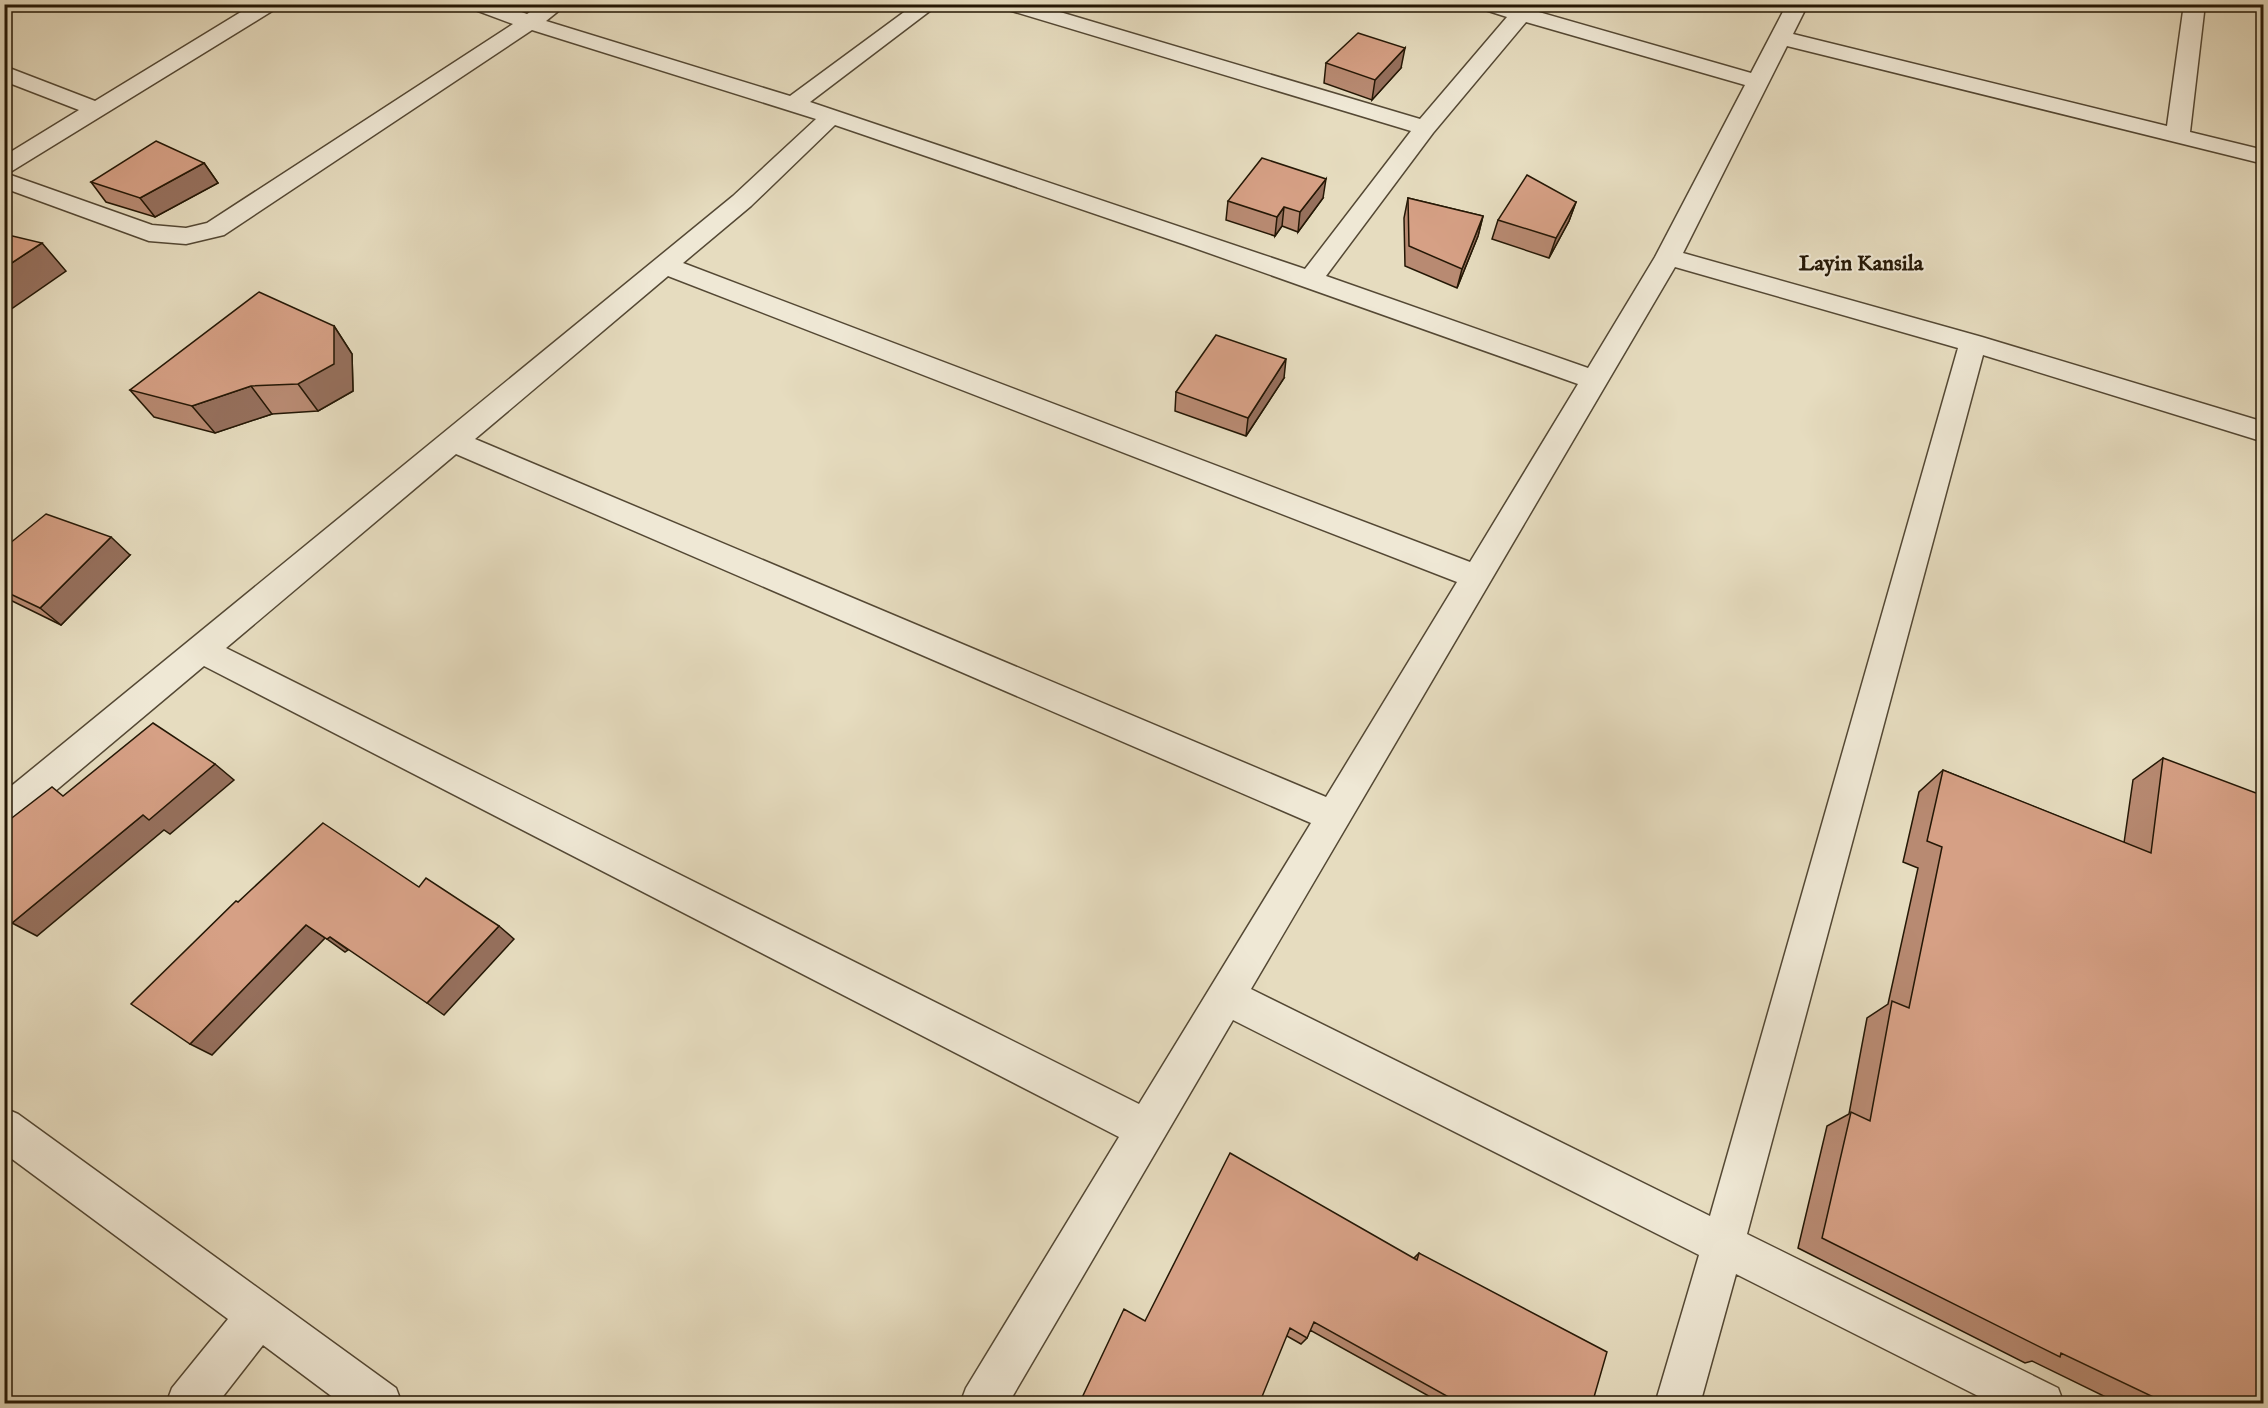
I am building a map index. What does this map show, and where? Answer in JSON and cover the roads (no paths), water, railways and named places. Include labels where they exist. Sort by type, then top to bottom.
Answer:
[{"type":"street","points":[[4,166],[270,4]]},
{"type":"street","points":[[477,4],[529,23],[794,104],[1311,278],[1594,381]]},
{"type":"street","points":[[4,180],[149,233],[186,236],[215,229],[557,4]]},
{"type":"street","points":[[794,104],[929,4]]},
{"type":"street","points":[[1009,4],[1425,128]]},
{"type":"street","points":[[1486,4],[1758,82]]},
{"type":"street","points":[[982,1404],[1668,257],[1798,4]]},
{"type":"street","points":[[2178,134],[2195,4]]},
{"type":"street","points":[[1311,278],[1425,128],[1521,14]]},
{"type":"street","points":[[1781,38],[2264,157]]},
{"type":"street","points":[[4,74],[96,109]]},
{"type":"street","points":[[4,813],[742,201],[831,117]]},
{"type":"street","points":[[1668,257],[1973,343],[2264,432]]},
{"type":"street","points":[[665,265],[1476,577]]},
{"type":"street","points":[[1677,1404],[1973,343]]},
{"type":"street","points":[[453,441],[1333,816]]},
{"type":"street","points":[[201,650],[1146,1129]]},
{"type":"street","points":[[1225,996],[2042,1404]]},
{"type":"street","points":[[4,1128],[380,1404]]},
{"type":"street","points":[[188,1404],[260,1315]]},
{"type":"district","name":"Layin Kansila","points":[[1861,264]]}]
